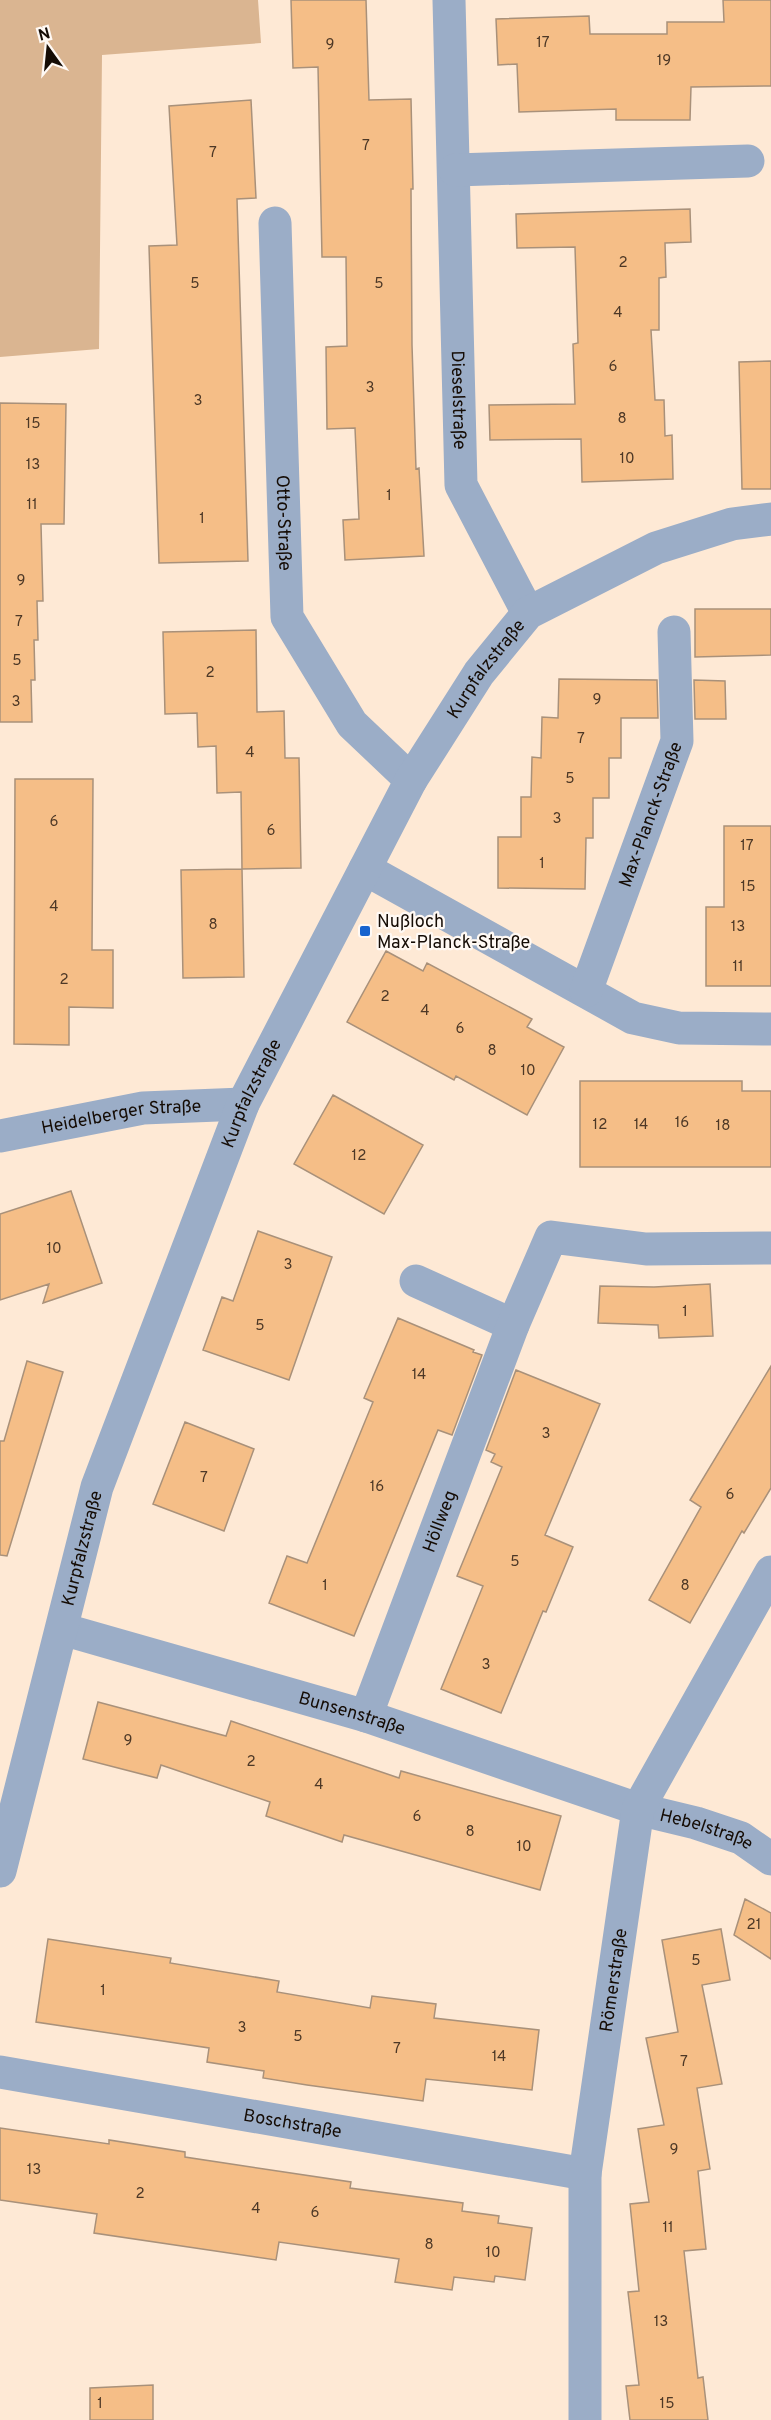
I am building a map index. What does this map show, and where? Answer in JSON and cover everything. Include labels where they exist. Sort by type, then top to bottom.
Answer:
[{"type":"street","name":"Dieselstraße","points":[[449,0],[455,170],[460,485],[528,613]]},
{"type":"street","points":[[455,170],[748,161]]},
{"type":"street","name":"Otto-Straße","points":[[275,223],[287,617],[352,724],[411,780]]},
{"type":"street","name":"Kurpfalzstraße","points":[[0,1871],[97,1487],[243,1104],[411,780],[479,673],[528,613],[656,548],[732,524],[771,519]]},
{"type":"street","name":"Max-Planck-Straße","points":[[586,991],[677,741],[674,632]]},
{"type":"street","points":[[365,869],[633,1018],[679,1029],[771,1029]]},
{"type":"street","name":"Heidelberger Straße","points":[[0,1136],[143,1108],[243,1104]]},
{"type":"street","name":"Höllweg","points":[[366,1716],[513,1325],[550,1237],[646,1249],[771,1248]]},
{"type":"street","points":[[416,1281],[513,1325]]},
{"type":"street","name":"Römerstraße","points":[[585,2420],[585,2174],[638,1809],[771,1572]]},
{"type":"street","name":"Bunsenstraße","points":[[62,1629],[366,1716],[638,1809]]},
{"type":"street","name":"Hebelstraße","points":[[638,1809],[696,1822],[741,1838],[771,1859]]},
{"type":"street","name":"Boschstraße","points":[[0,2072],[585,2174]]},
{"type":"shaded area","points":[[0,0],[258,0],[261,43],[102,55],[99,349],[0,357]]},
{"type":"building","points":[[291,0],[366,0],[369,100],[411,99],[412,345],[416,469],[419,468],[424,556],[345,560],[343,520],[359,519],[355,428],[327,429],[326,347],[347,346],[346,257],[322,257],[318,67],[293,68]]},
{"type":"building","points":[[723,0],[771,0],[771,86],[691,87],[690,120],[616,120],[616,109],[519,112],[517,64],[498,65],[496,19],[589,16],[590,34],[667,34],[667,22],[724,22]]},
{"type":"building","points":[[251,100],[256,198],[237,199],[248,561],[159,563],[149,246],[177,245],[169,106]]},
{"type":"building","points":[[690,209],[691,242],[665,243],[666,277],[659,278],[659,330],[651,330],[655,400],[664,400],[665,436],[672,435],[673,479],[582,482],[581,439],[490,440],[489,405],[575,404],[573,344],[578,343],[575,247],[517,248],[516,214]]},
{"type":"building","points":[[771,361],[771,489],[742,489],[739,362]]},
{"type":"building","points":[[0,403],[66,404],[64,524],[41,524],[43,601],[37,601],[38,640],[34,640],[35,680],[31,680],[32,722],[0,722]]},
{"type":"building","points":[[695,609],[771,609],[771,655],[695,657]]},
{"type":"building","points":[[256,630],[257,712],[284,711],[285,758],[299,758],[301,868],[242,869],[241,792],[217,793],[216,746],[198,747],[197,713],[165,714],[163,632]]},
{"type":"building","points":[[559,679],[657,680],[658,718],[621,718],[621,758],[609,758],[609,798],[593,798],[593,838],[586,838],[585,889],[498,888],[498,837],[521,837],[521,797],[531,797],[532,757],[541,758],[542,717],[558,718]]},
{"type":"building","points":[[694,680],[725,681],[726,719],[695,719]]},
{"type":"building","points":[[15,779],[93,779],[92,950],[113,950],[113,1008],[69,1007],[69,1045],[14,1044]]},
{"type":"building","points":[[724,826],[771,826],[771,986],[706,986],[706,907],[724,907]]},
{"type":"building","points":[[242,869],[244,977],[183,978],[181,870]]},
{"type":"building","points":[[386,951],[423,971],[427,963],[532,1019],[527,1027],[564,1047],[527,1115],[456,1076],[454,1080],[347,1022]]},
{"type":"building","points":[[580,1081],[742,1081],[742,1091],[771,1091],[771,1167],[580,1167]]},
{"type":"building","points":[[333,1095],[423,1145],[384,1214],[294,1164]]},
{"type":"building","points":[[71,1191],[102,1283],[43,1303],[49,1284],[0,1300],[0,1214]]},
{"type":"building","points":[[258,1231],[332,1257],[289,1380],[203,1350],[222,1297],[233,1301]]},
{"type":"building","points":[[710,1284],[713,1336],[659,1338],[658,1325],[598,1323],[600,1286],[654,1287]]},
{"type":"building","points":[[398,1318],[482,1355],[452,1435],[438,1430],[354,1636],[269,1603],[287,1556],[307,1563],[373,1402],[364,1398]]},
{"type":"building","points":[[27,1361],[63,1372],[7,1556],[0,1555],[0,1441],[4,1441]]},
{"type":"building","points":[[771,1366],[771,1488],[744,1533],[742,1531],[690,1623],[649,1600],[701,1507],[690,1500]]},
{"type":"building","points":[[516,1370],[600,1404],[545,1535],[573,1547],[546,1612],[543,1611],[501,1713],[441,1689],[483,1586],[457,1576],[502,1467],[491,1462],[495,1454],[486,1450]]},
{"type":"building","points":[[185,1422],[254,1449],[224,1531],[153,1504]]},
{"type":"building","points":[[98,1702],[226,1736],[231,1721],[399,1778],[401,1771],[561,1816],[540,1890],[344,1835],[342,1842],[266,1816],[270,1802],[161,1765],[157,1778],[83,1759]]},
{"type":"building","points":[[745,1899],[771,1913],[771,1959],[734,1935]]},
{"type":"building","points":[[721,1929],[730,1980],[702,1985],[722,2084],[697,2088],[710,2169],[698,2171],[706,2249],[684,2251],[698,2378],[703,2377],[708,2420],[630,2420],[626,2386],[639,2385],[628,2292],[639,2291],[630,2204],[649,2202],[638,2129],[664,2125],[646,2038],[678,2032],[662,1940]]},
{"type":"building","points":[[48,1939],[171,1958],[170,1963],[279,1981],[277,1992],[370,2008],[372,1996],[436,2004],[434,2018],[539,2030],[532,2090],[426,2079],[423,2101],[263,2078],[264,2071],[207,2062],[209,2048],[36,2022]]},
{"type":"building","points":[[0,2128],[109,2144],[109,2140],[185,2152],[185,2157],[351,2182],[350,2188],[463,2203],[462,2211],[499,2216],[498,2223],[532,2228],[525,2280],[495,2276],[494,2282],[454,2277],[452,2290],[395,2282],[399,2259],[279,2242],[276,2260],[94,2233],[97,2214],[0,2200]]},
{"type":"building","points":[[153,2385],[153,2420],[90,2420],[90,2388]]},
{"type":"place","name":"Nußloch Max-Planck-Straße","points":[[365,931]]}]
